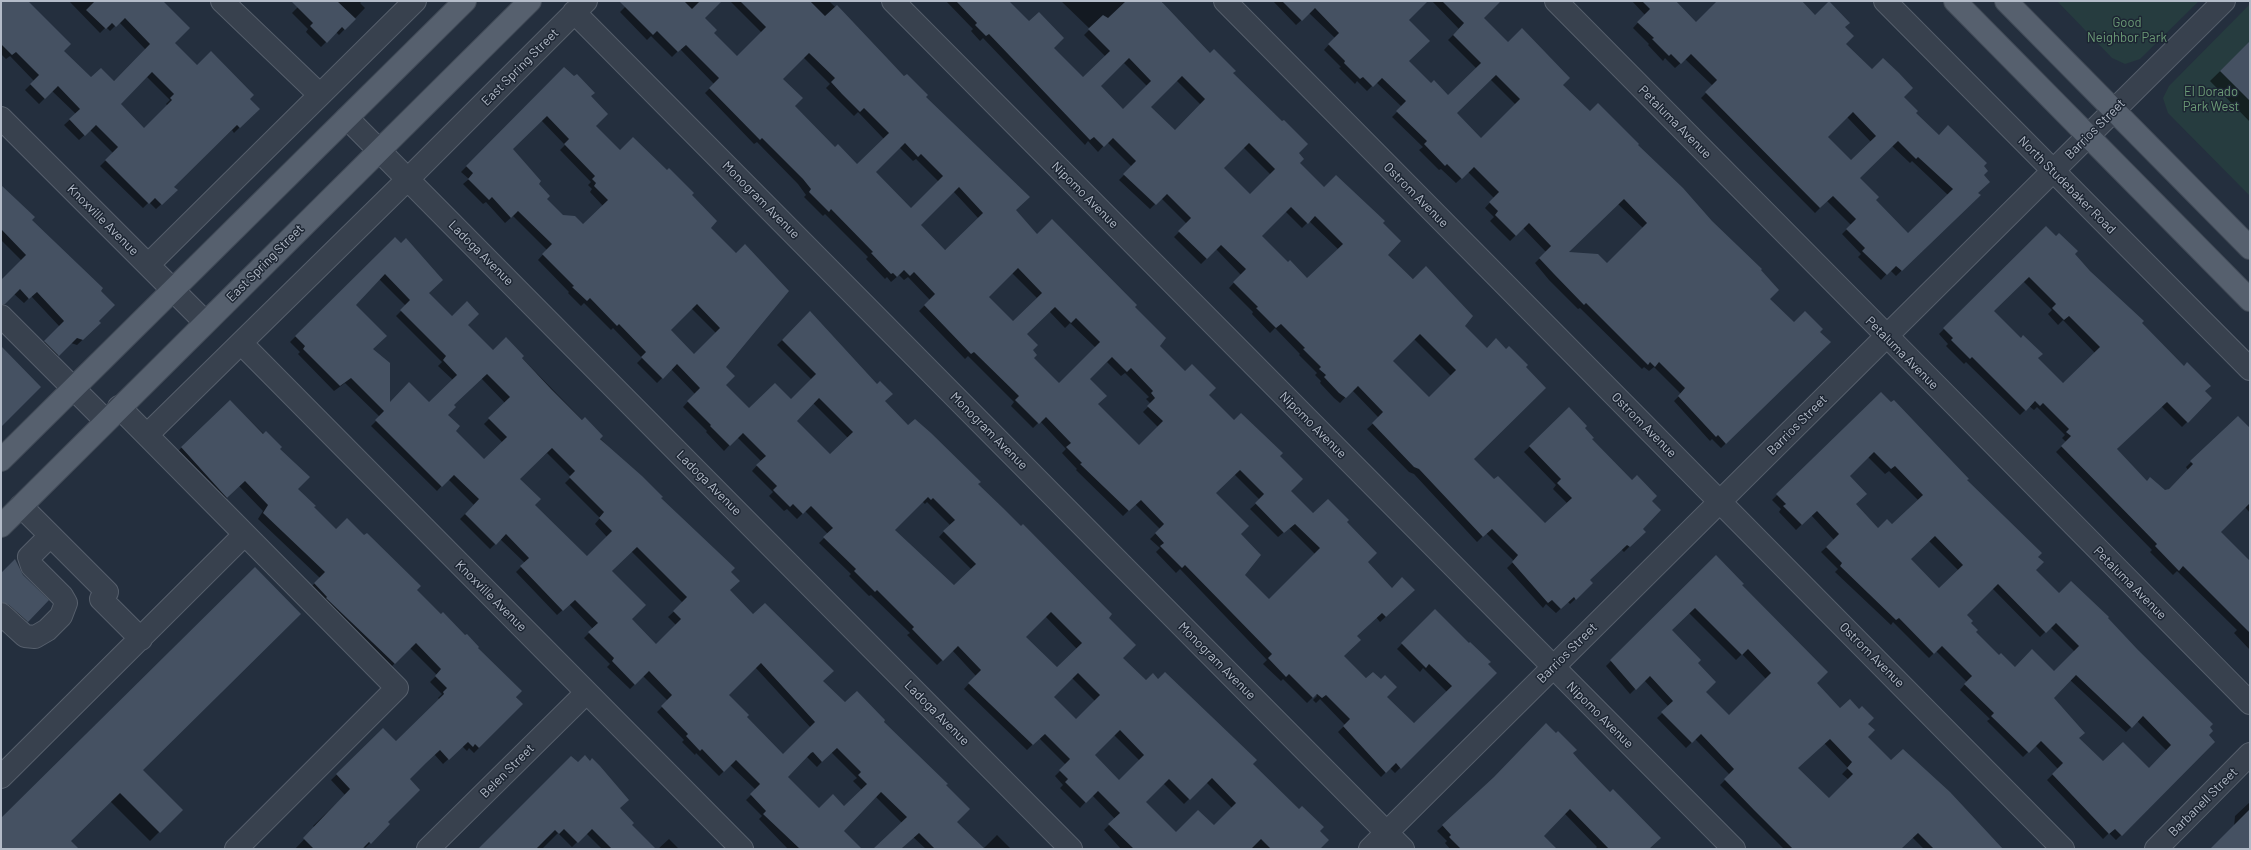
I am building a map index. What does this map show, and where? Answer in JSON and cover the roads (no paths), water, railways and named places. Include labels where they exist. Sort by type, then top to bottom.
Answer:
[{"type":"main road","points":[[1,460],[465,1]]},
{"type":"main road","name":"East Spring Street","points":[[1,526],[379,149],[530,1]]},
{"type":"main road","points":[[1955,1],[2250,300]]},
{"type":"main road","points":[[2006,1],[2250,248]]},
{"type":"street","points":[[222,1],[320,95]]},
{"type":"street","points":[[148,265],[415,1]]},
{"type":"street","name":"Nipomo Avenue","points":[[893,1],[1552,668],[1734,849]]},
{"type":"street","name":"Ostrom Avenue","points":[[1225,1],[2063,849]]},
{"type":"street","name":"Petaluma Avenue","points":[[1556,1],[1885,336],[2250,703]]},
{"type":"street","name":"North Studebaker Road","points":[[1885,1],[2250,369]]},
{"type":"street","name":"Barrios Street","points":[[1370,849],[2224,1]]},
{"type":"street","name":"East Spring Street","points":[[147,435],[408,179],[580,7]]},
{"type":"street","name":"Monogram Avenue","points":[[580,7],[1403,849]]},
{"type":"street","name":"Knoxville Avenue","points":[[1,118],[206,322]]},
{"type":"street","name":"Ladoga Avenue","points":[[347,118],[1071,849]]},
{"type":"street","points":[[1,316],[73,389],[147,435],[396,688],[236,849]]},
{"type":"street","name":"Knoxville Avenue","points":[[241,342],[586,693],[742,849]]},
{"type":"street","points":[[20,506],[50,536],[141,639]]},
{"type":"street","points":[[1,777],[244,535]]},
{"type":"street","points":[[1,614],[25,636],[35,637],[47,630],[62,616],[66,603],[62,596],[32,566],[29,557],[50,536]]},
{"type":"street","name":"Belen Street","points":[[428,849],[586,693]]},
{"type":"street","name":"Barbanell Street","points":[[2156,849],[2250,754]]},
{"type":"park label","name":"Good Neighbor Park","points":[[2127,30]]},
{"type":"park label","name":"El Dorado Park West","points":[[2211,100]]}]
